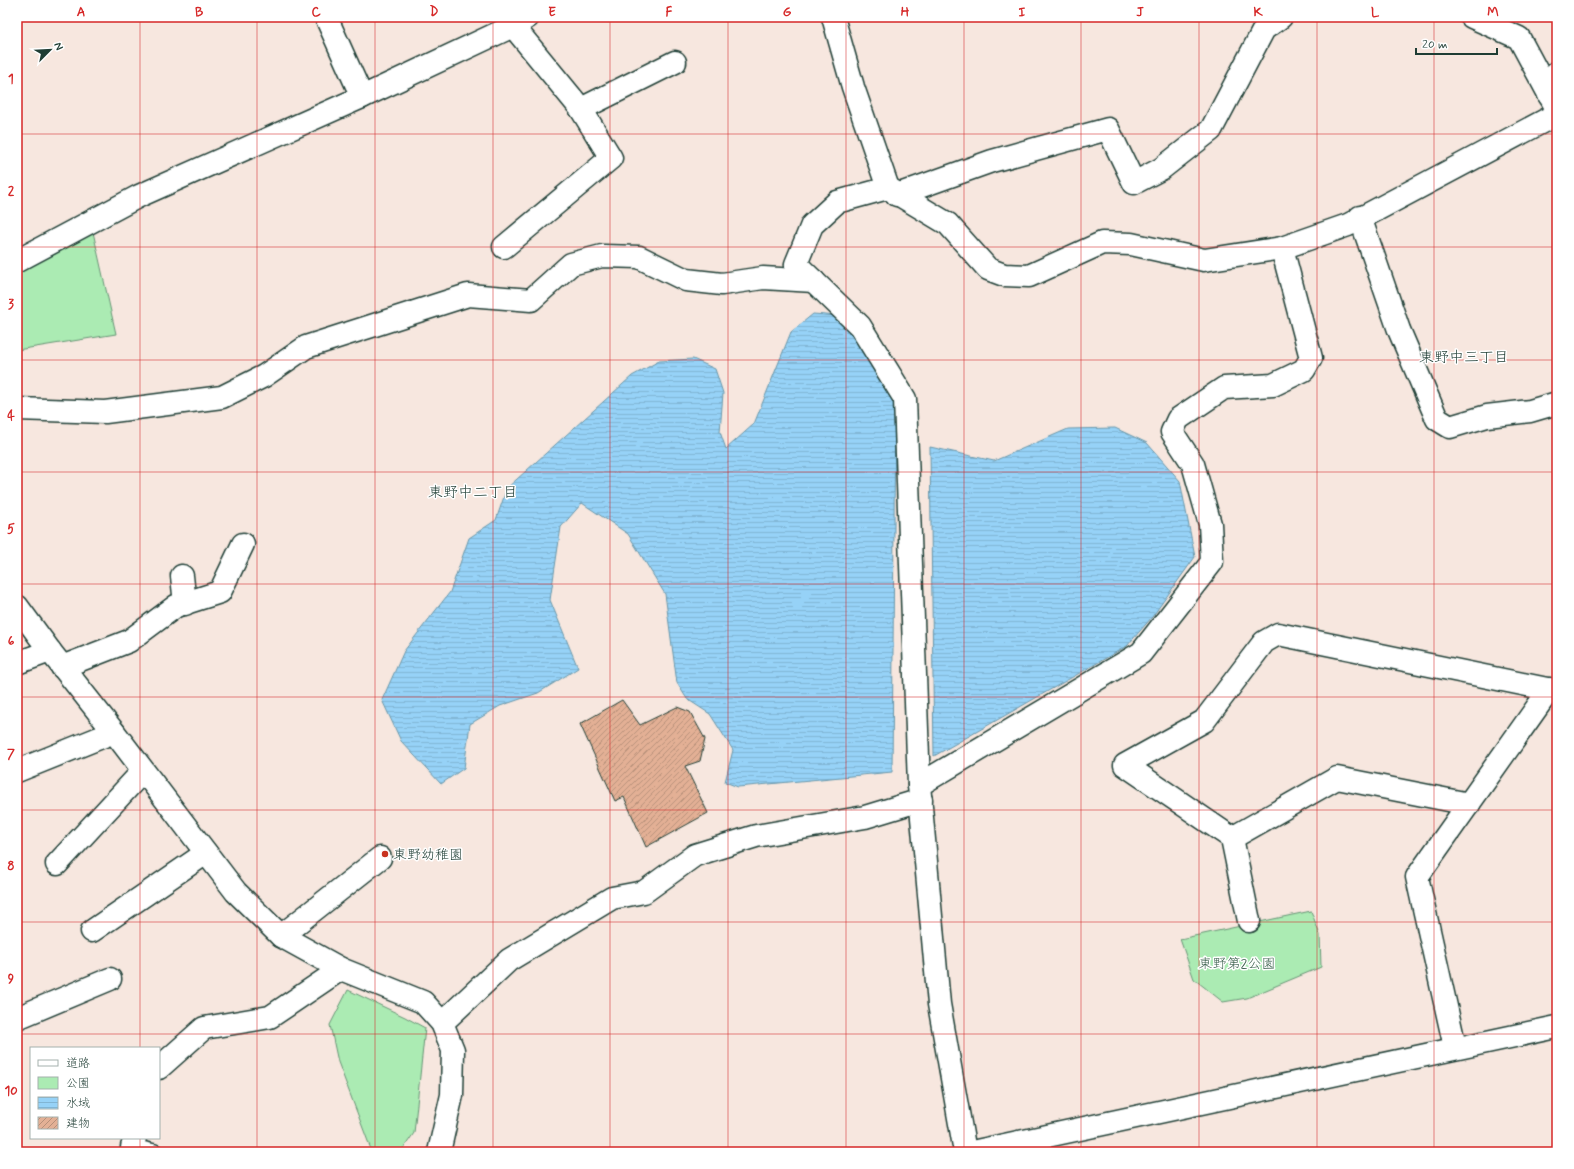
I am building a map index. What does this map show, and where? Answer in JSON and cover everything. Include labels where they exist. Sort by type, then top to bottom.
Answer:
[{"type":"street","points":[[326,17],[362,97]]},
{"type":"street","points":[[833,17],[853,87],[893,191],[948,224],[988,269],[1004,275],[1029,276],[1102,243],[1131,244],[1204,260],[1282,248],[1348,225],[1555,107]]},
{"type":"street","points":[[965,1152],[939,1004],[920,792],[905,399],[860,326],[796,264],[812,225],[837,202],[893,191],[992,161],[1108,130],[1134,183],[1161,169],[1211,130],[1264,29],[1281,17]]},
{"type":"street","points":[[1472,17],[1519,38],[1555,107]]},
{"type":"street","points":[[17,261],[139,196],[362,97],[520,22],[581,109],[611,158],[504,247]]},
{"type":"street","points":[[581,109],[675,62]]},
{"type":"street","points":[[1555,107],[1557,72]]},
{"type":"street","points":[[1360,217],[1399,330],[1437,419],[1450,427],[1487,416],[1530,411],[1557,403]]},
{"type":"street","points":[[442,1022],[509,960],[612,898],[644,892],[695,856],[756,836],[865,817],[920,792],[1141,653],[1212,562],[1210,524],[1193,464],[1172,432],[1178,419],[1224,388],[1273,384],[1304,370],[1311,358],[1282,248]]},
{"type":"street","points":[[17,409],[105,412],[222,396],[264,376],[306,347],[468,295],[531,300],[571,264],[602,256],[640,257],[686,280],[722,284],[762,278],[814,281]]},
{"type":"street","points":[[17,663],[56,659],[129,641],[176,606],[220,592],[243,544]]},
{"type":"street","points":[[182,576],[185,604]]},
{"type":"street","points":[[17,606],[56,659],[114,732],[236,892],[281,936],[341,969],[423,1002],[442,1022],[453,1050],[452,1095],[439,1152]]},
{"type":"street","points":[[1248,921],[1232,838],[1125,765],[1204,721],[1264,642],[1278,634],[1554,690],[1417,877],[1455,1048]]},
{"type":"street","points":[[17,770],[114,732]]},
{"type":"street","points":[[56,864],[143,771]]},
{"type":"street","points":[[1232,838],[1337,778],[1469,804]]},
{"type":"street","points":[[92,931],[206,853]]},
{"type":"street","points":[[281,936],[380,858]]},
{"type":"street","points":[[160,1067],[204,1028],[270,1017],[341,969]]},
{"type":"street","points":[[17,1018],[110,979]]},
{"type":"street","points":[[972,1152],[1557,1027]]},
{"type":"lane","points":[[134,1143],[155,1152]]},
{"type":"green space","points":[[93,232],[116,334],[17,350],[17,273]]},
{"type":"green space","name":"東野第2公園","points":[[1311,911],[1320,935],[1321,967],[1247,998],[1223,1002],[1194,979],[1180,939]]},
{"type":"green space","points":[[348,990],[425,1028],[414,1133],[401,1152],[372,1152],[338,1062],[330,1025]]},
{"type":"water","points":[[813,314],[838,316],[859,339],[895,404],[892,772],[738,787],[725,782],[733,750],[710,714],[687,699],[677,683],[665,594],[628,534],[582,503],[561,527],[550,600],[578,668],[538,693],[500,706],[470,724],[464,768],[441,784],[401,741],[382,700],[404,651],[450,592],[469,538],[496,520],[507,488],[632,376],[659,361],[693,359],[715,369],[723,393],[720,432],[726,449],[754,424],[791,332]]},
{"type":"water","points":[[1115,428],[1147,443],[1180,481],[1195,557],[1152,617],[1127,646],[934,756],[930,447],[994,461],[1068,429]]},
{"type":"building","points":[[622,700],[640,725],[677,707],[690,712],[705,739],[700,761],[685,766],[708,813],[646,847],[624,797],[615,801],[580,724]]},
{"type":"place","name":"東野幼稚園","points":[[385,854]]},
{"type":"district","name":"東野中三丁目","points":[[1464,357]]},
{"type":"district","name":"東野中二丁目","points":[[473,492]]}]
